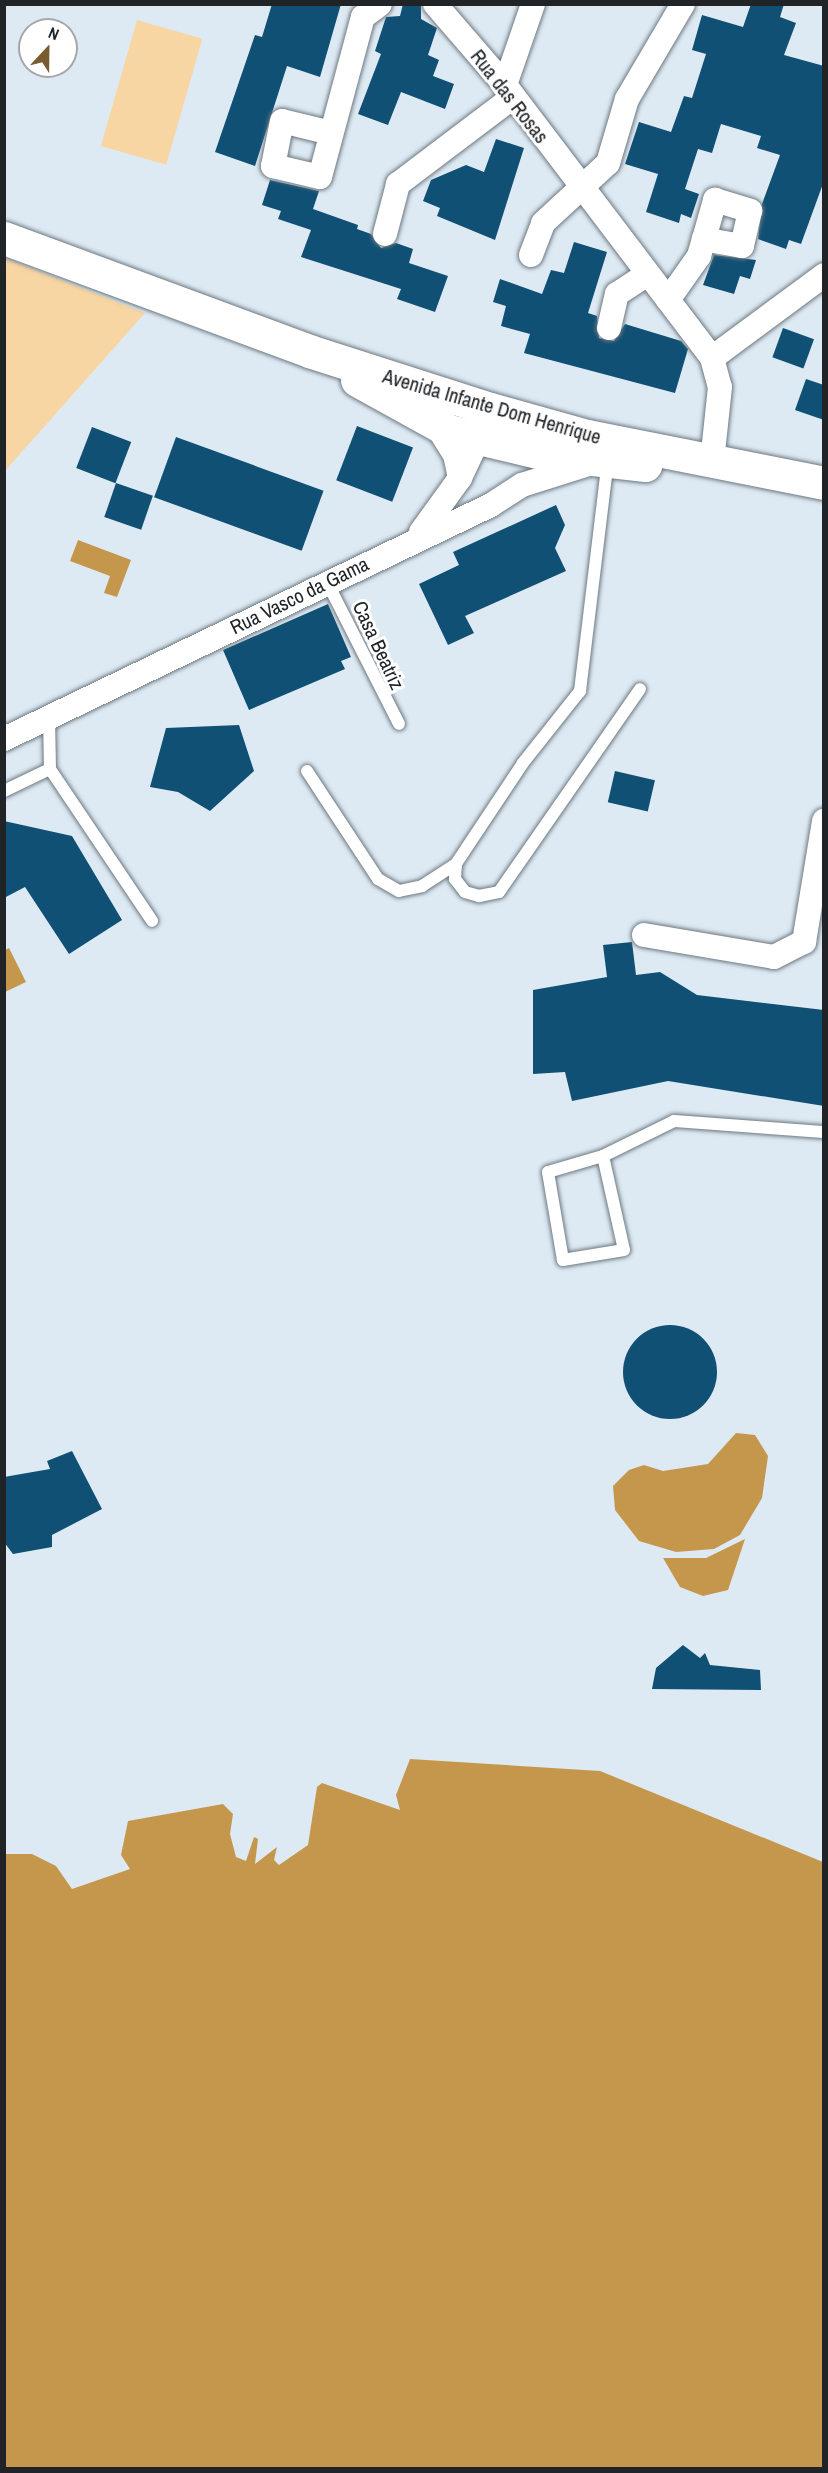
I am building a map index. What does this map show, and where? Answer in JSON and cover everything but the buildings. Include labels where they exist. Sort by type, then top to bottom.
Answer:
[{"type":"street","points":[[331,133],[363,16],[380,4]]},
{"type":"street","name":"Rua das Rosas","points":[[435,4],[509,91],[712,358],[720,387],[712,462]]},
{"type":"street","points":[[384,234],[398,184],[509,91],[533,4]]},
{"type":"street","points":[[531,255],[543,223],[583,189],[608,163],[627,99],[683,4]]},
{"type":"street","name":"Avenida Infante Dom Henrique","points":[[4,238],[309,351],[386,375],[606,452]]},
{"type":"street","points":[[668,300],[699,256],[704,239]]},
{"type":"street","points":[[609,328],[617,294],[646,274]]},
{"type":"street","points":[[712,358],[824,275]]},
{"type":"street","name":"Avenida Infante Dom Henrique","points":[[309,351],[436,425],[498,440],[712,462],[824,483]]},
{"type":"street","points":[[386,375],[406,394],[498,440],[522,485]]},
{"type":"street","points":[[436,425],[455,455],[460,478]]},
{"type":"street","points":[[414,540],[440,512],[460,478],[498,440]]},
{"type":"street","name":"Rua Vasco da Gama","points":[[4,739],[49,715],[414,540],[522,485],[606,452]]},
{"type":"street","points":[[644,935],[774,957],[804,942],[824,821]]},
{"type":"lane","points":[[307,771],[378,879],[399,891],[411,889],[456,864],[523,763],[580,691],[606,476],[606,452]]},
{"type":"lane","name":"Casa Beatriz","points":[[327,582],[399,724]]},
{"type":"lane","points":[[456,864],[455,879],[465,892],[479,896],[500,892],[640,689]]},
{"type":"lane","points":[[49,715],[50,769],[152,921]]},
{"type":"lane","points":[[4,791],[50,769]]},
{"type":"lane","points":[[603,1156],[624,1250],[563,1260],[548,1172],[603,1156],[674,1121],[824,1132]]},
{"type":"shaded area","points":[[137,20],[202,39],[166,165],[101,146]]},
{"type":"shaded area","points":[[5,258],[145,313],[5,471]]},
{"type":"shaded area","points":[[78,540],[131,560],[117,597],[104,593],[110,576],[70,561]]},
{"type":"shaded area","points":[[9,948],[26,982],[5,992],[5,950]]},
{"type":"shaded area","points":[[736,1433],[755,1435],[768,1456],[762,1498],[740,1535],[714,1549],[676,1552],[639,1541],[615,1510],[613,1486],[629,1470],[644,1465],[663,1471],[708,1464]]},
{"type":"shaded area","points":[[745,1539],[728,1590],[703,1596],[680,1587],[663,1558],[706,1558]]},
{"type":"shaded area","points":[[410,1759],[600,1771],[823,1862],[823,2468],[5,2468],[5,1854],[32,1854],[56,1866],[72,1889],[130,1869],[121,1855],[128,1821],[223,1804],[233,1814],[230,1834],[236,1857],[246,1861],[254,1837],[258,1839],[255,1864],[277,1847],[274,1860],[279,1865],[308,1845],[317,1787],[322,1783],[400,1810],[396,1795]]}]
